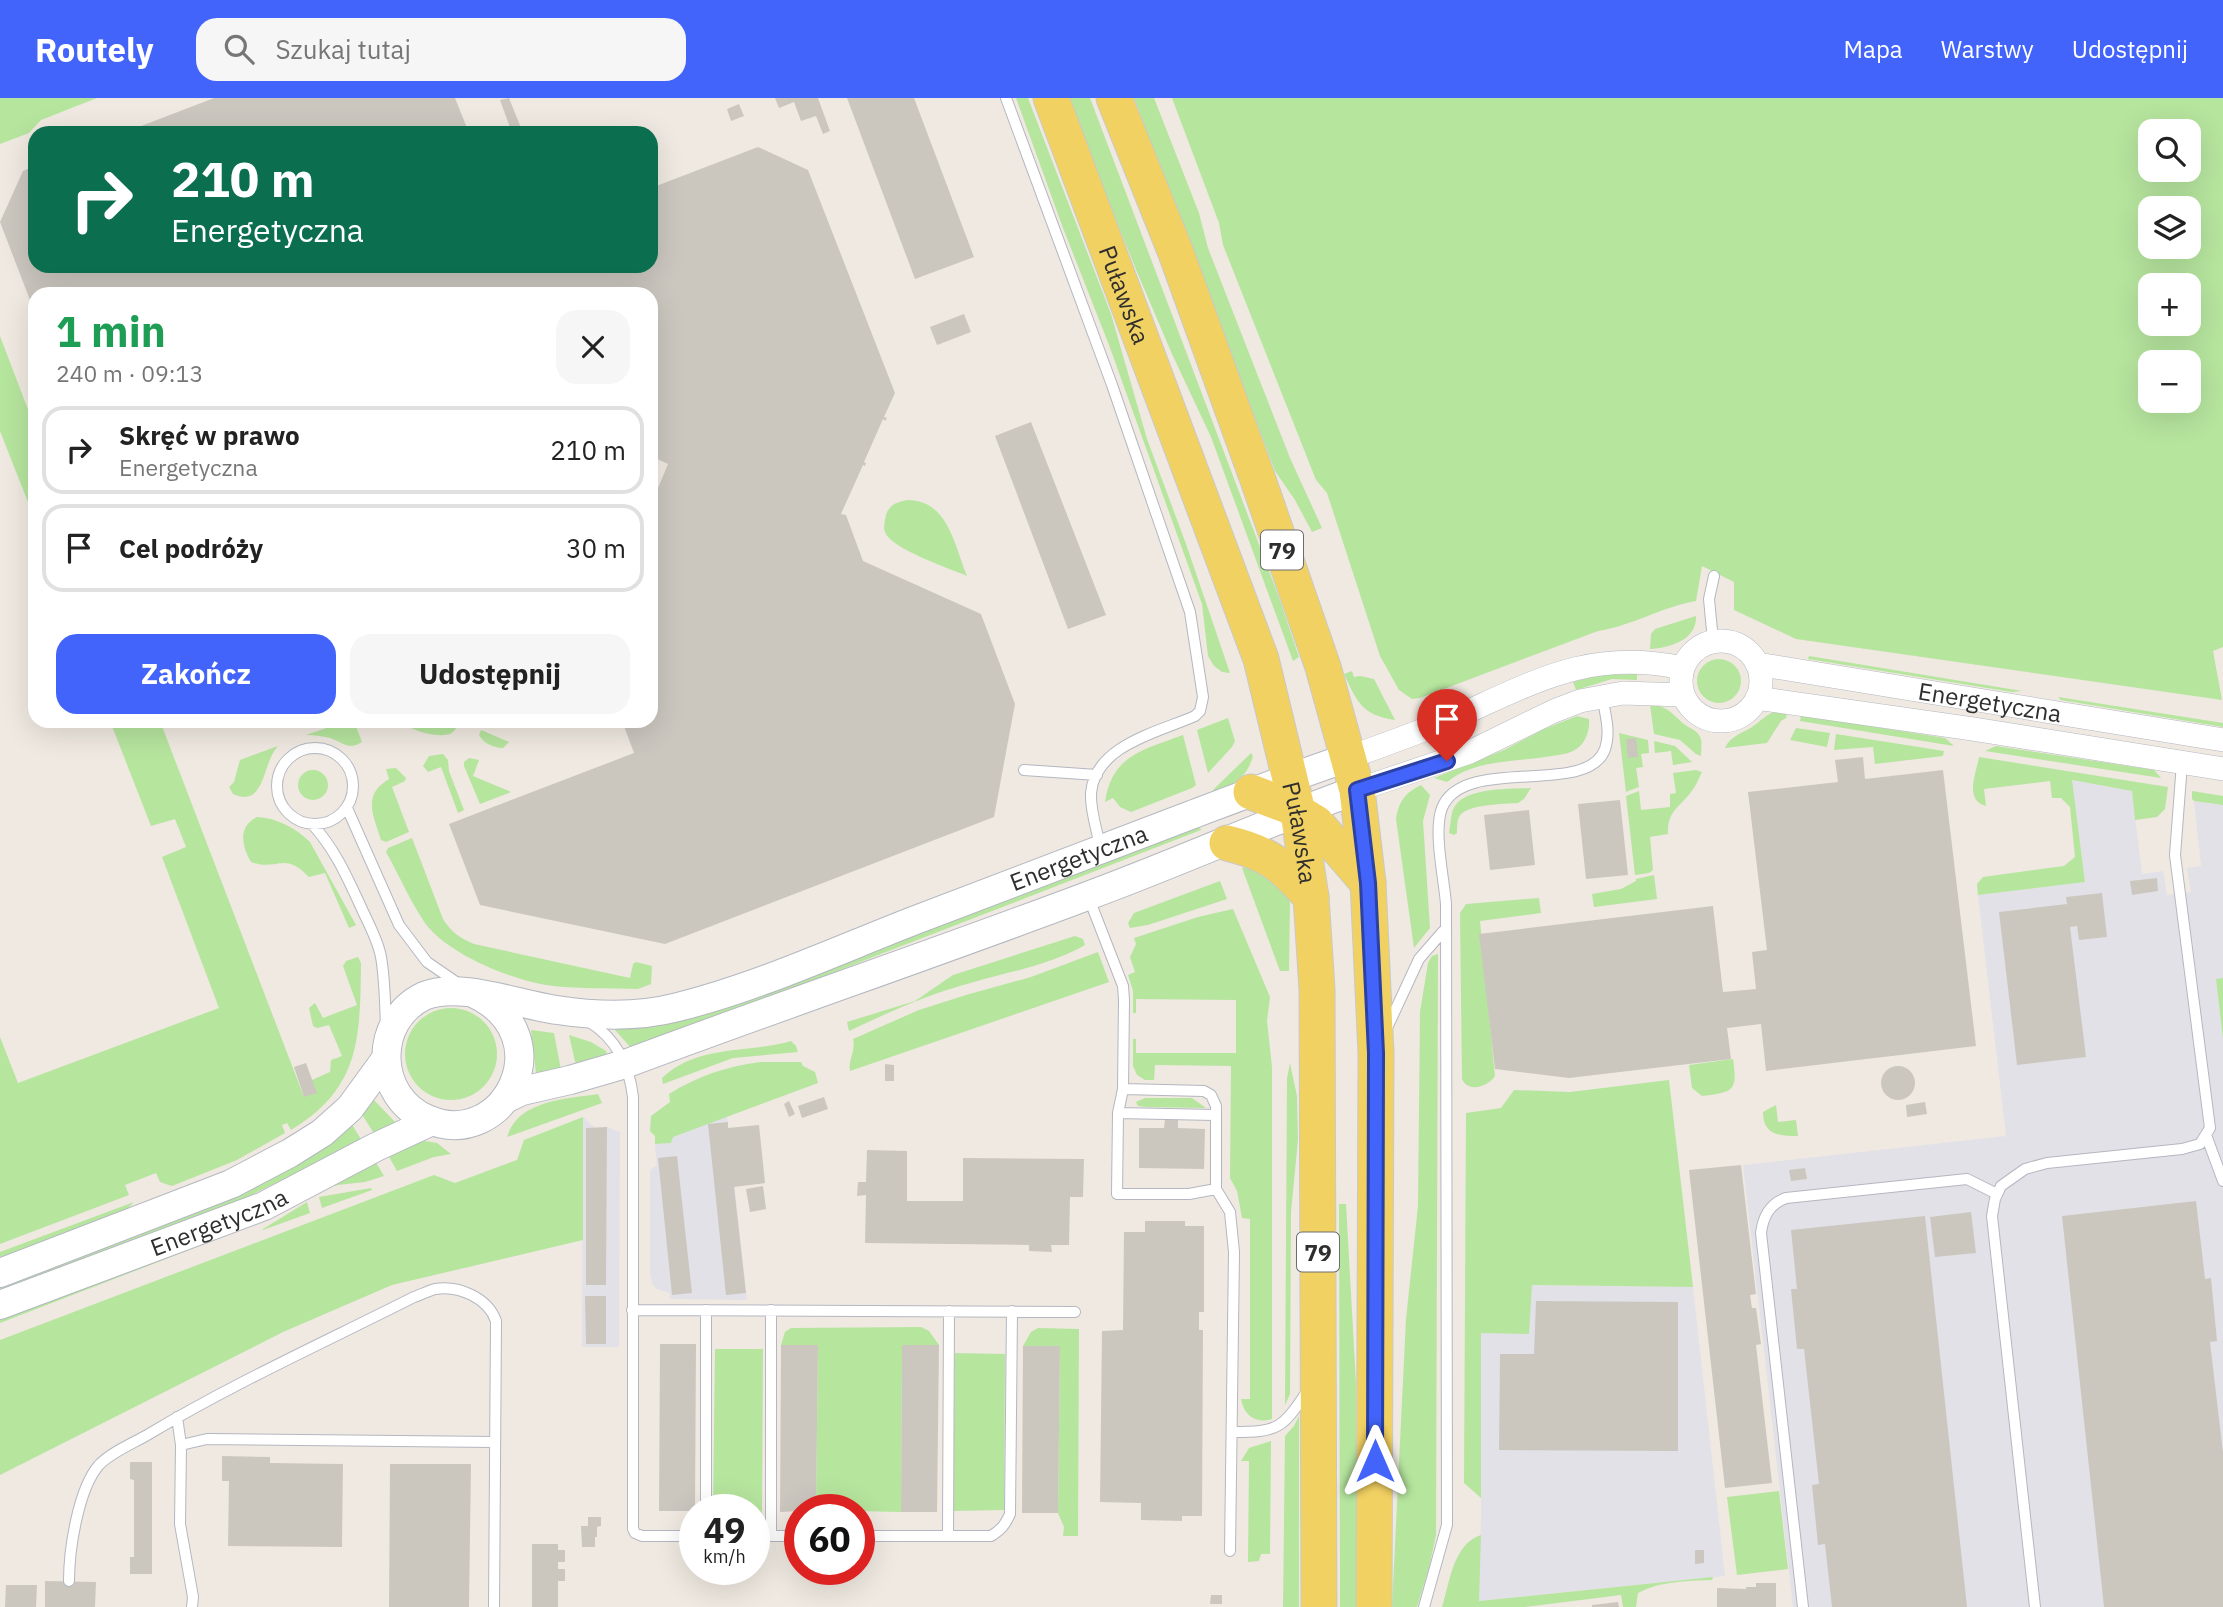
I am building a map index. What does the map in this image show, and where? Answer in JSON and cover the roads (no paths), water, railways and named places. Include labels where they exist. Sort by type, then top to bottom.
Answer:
[{"type":"main road","name":"Puławska","points":[[1051,98],[1261,659],[1298,811],[1311,897],[1317,989],[1320,1607]]},
{"type":"main road","name":"79","points":[[1114,98],[1176,253],[1224,384],[1323,667],[1357,790],[1368,883],[1376,1053],[1374,1607]]},
{"type":"main road","points":[[1251,792],[1288,806],[1316,824],[1368,883]]},
{"type":"main road","points":[[1227,843],[1260,852],[1273,860],[1311,897]]},
{"type":"street","points":[[1713,641],[1739,645],[1757,664],[1761,675],[1757,698],[1750,709],[1740,716],[1727,721],[1715,721],[1701,716],[1690,708],[1683,695],[1680,682],[1682,668],[1689,656],[1700,646],[1713,641]]},
{"type":"street","name":"Energetyczna","points":[[0,1273],[231,1184],[322,1133],[350,1108],[386,1052],[391,1029],[400,1015],[419,1000],[441,991],[457,990],[570,1012],[645,1012],[672,1009],[729,993],[1290,777],[1425,730],[1572,668],[1619,661],[1682,668]]},
{"type":"street","name":"Energetyczna","points":[[1757,664],[2223,740]]},
{"type":"street","name":"Energetyczna","points":[[505,1099],[522,1091],[625,1064],[1088,896],[1227,843],[1298,811],[1458,756],[1554,711],[1602,695],[1643,692],[1683,695]]},
{"type":"street","name":"Energetyczna","points":[[1757,698],[2223,769]]},
{"type":"street","name":"Energetyczna","points":[[0,1305],[264,1206],[432,1121],[464,1124],[494,1111],[514,1085],[520,1054],[511,1023],[501,1010],[473,993]]},
{"type":"street","points":[[386,1052],[388,1077],[395,1092],[417,1115],[432,1121]]},
{"type":"lane","points":[[1006,98],[1112,385],[1190,612],[1203,696],[1200,711],[1195,716],[1119,749],[1108,758],[1097,775],[1091,792],[1101,849]]},
{"type":"lane","points":[[1713,641],[1709,599],[1714,576]]},
{"type":"lane","points":[[1424,1607],[1447,1525],[1446,904],[1441,810],[1453,792],[1471,783],[1567,772],[1594,764],[1602,756],[1606,746],[1607,730],[1602,695]]},
{"type":"lane","points":[[311,747],[334,752],[343,759],[353,778],[352,799],[347,808],[325,823],[301,822],[284,809],[277,788],[282,765],[300,750],[311,747]]},
{"type":"lane","points":[[2035,1607],[1992,1216],[2001,1186],[2025,1168],[2047,1163],[2182,1149],[2200,1144],[2206,1135],[2210,1121],[2175,855],[2182,763]]},
{"type":"lane","points":[[1024,770],[1097,775]]},
{"type":"lane","points":[[347,808],[395,917],[410,943],[426,962],[473,993]]},
{"type":"lane","points":[[312,824],[326,839],[337,857],[381,954],[386,1052]]},
{"type":"lane","points":[[1088,896],[1123,986],[1123,1089],[1118,1113],[1117,1194],[1189,1194],[1216,1189]]},
{"type":"lane","points":[[1376,1053],[1419,959],[1446,928]]},
{"type":"lane","points":[[570,1012],[603,1030],[615,1045],[625,1064],[633,1097],[633,1529],[642,1536],[679,1536]]},
{"type":"lane","points":[[1123,1089],[1204,1091],[1210,1095],[1216,1106],[1216,1189],[1230,1212],[1234,1252],[1230,1552]]},
{"type":"lane","points":[[1118,1113],[1216,1115]]},
{"type":"lane","points":[[2206,1135],[2223,1181]]},
{"type":"lane","points":[[1803,1607],[1761,1233],[1764,1215],[1778,1201],[1786,1198],[1968,1179],[1997,1194]]},
{"type":"lane","points":[[69,1581],[72,1539],[91,1477],[101,1462],[177,1417],[414,1297],[436,1289],[460,1291],[480,1300],[492,1310],[496,1321],[494,1607]]},
{"type":"lane","points":[[632,1310],[1074,1312]]},
{"type":"lane","points":[[706,1310],[706,1494]]},
{"type":"lane","points":[[771,1310],[771,1536],[784,1536]]},
{"type":"lane","points":[[948,1536],[949,1311]]},
{"type":"lane","points":[[875,1536],[991,1536],[1006,1523],[1010,1514],[1012,1311]]},
{"type":"lane","points":[[1233,1432],[1260,1432],[1278,1428],[1290,1417],[1319,1373]]},
{"type":"lane","points":[[177,1417],[181,1445],[180,1524],[191,1585],[192,1607]]},
{"type":"lane","points":[[181,1445],[206,1438],[494,1442]]}]
